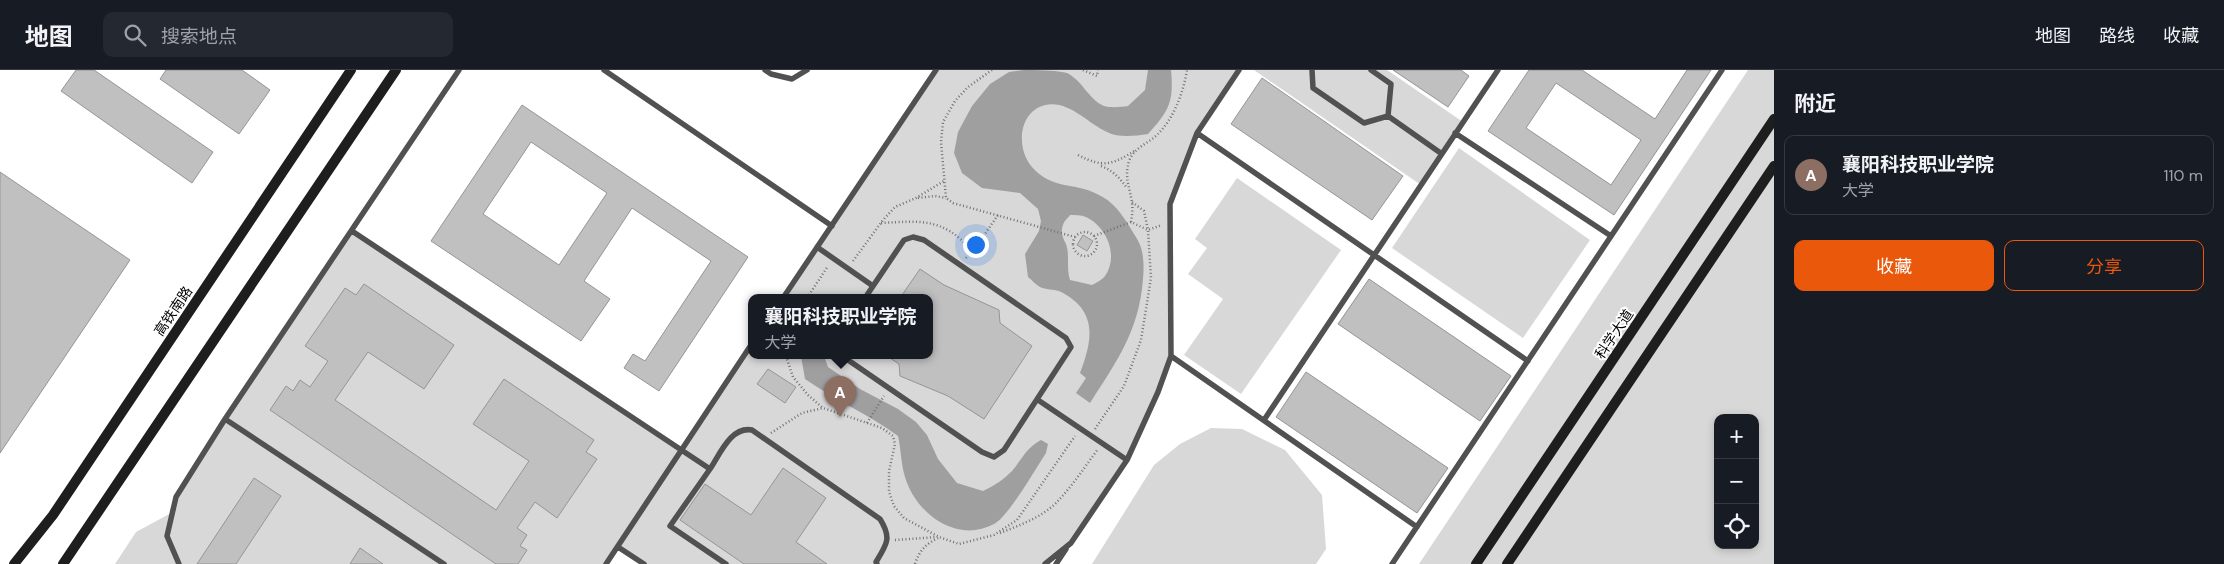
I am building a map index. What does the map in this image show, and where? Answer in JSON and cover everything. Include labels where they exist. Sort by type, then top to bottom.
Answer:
[{"type":"main road","name":"高铁南路","points":[[14,564],[52,515],[351,70]]},
{"type":"main road","points":[[63,564],[396,70]]},
{"type":"main road","name":"科学大道","points":[[1476,564],[1774,119]]},
{"type":"main road","points":[[1507,564],[1774,166]]},
{"type":"lane","points":[[179,564],[167,536],[176,496],[459,70]]},
{"type":"lane","points":[[604,70],[832,226]]},
{"type":"lane","points":[[765,70],[771,74],[792,79],[807,70]]},
{"type":"lane","points":[[786,294],[936,70]]},
{"type":"lane","points":[[1056,564],[1127,460],[1158,392],[1171,356],[1170,204],[1196,133],[1239,70]]},
{"type":"lane","points":[[1312,70],[1313,88],[1364,123],[1388,116]]},
{"type":"lane","points":[[1370,70],[1391,84],[1388,116]]},
{"type":"lane","points":[[1264,420],[1498,70]]},
{"type":"lane","points":[[1392,564],[1722,70]]},
{"type":"lane","points":[[1388,116],[1442,154]]},
{"type":"lane","points":[[1196,133],[1528,361]]},
{"type":"lane","points":[[1456,133],[1611,236]]},
{"type":"lane","points":[[352,231],[710,469]]},
{"type":"lane","points":[[848,359],[982,452],[994,457],[1004,450],[1071,347],[1066,338],[924,240],[913,237],[904,240],[868,294]]},
{"type":"lane","points":[[817,247],[874,286]]},
{"type":"lane","points":[[606,564],[748,349]]},
{"type":"lane","points":[[1171,356],[1417,527]]},
{"type":"lane","points":[[1038,400],[1127,460]]},
{"type":"lane","points":[[226,419],[444,564]]},
{"type":"lane","points":[[726,564],[670,526],[733,435],[744,428],[752,430],[764,438],[880,519],[888,531],[887,540],[876,563]]},
{"type":"lane","points":[[1045,564],[1071,543]]},
{"type":"lane","points":[[618,547],[644,564]]},
{"type":"path","points":[[946,198],[941,142],[944,122],[955,101],[968,87],[992,70]]},
{"type":"path","points":[[1083,70],[1097,76],[1098,70]]},
{"type":"path","points":[[1092,162],[1104,165],[1121,160],[1156,135],[1170,118],[1179,101],[1187,70]]},
{"type":"path","points":[[1127,189],[1129,160],[1137,149]]},
{"type":"path","points":[[1078,154],[1107,168],[1121,180],[1132,202],[1130,222]]},
{"type":"path","points":[[848,268],[895,207],[916,198],[944,181]]},
{"type":"path","points":[[916,198],[935,196],[946,198],[953,203],[1075,237],[1084,232],[1094,236],[1130,222],[1148,230],[1170,222]]},
{"type":"path","points":[[1090,436],[1124,386],[1141,340],[1151,278],[1148,230],[1144,211],[1132,202]]},
{"type":"path","points":[[961,266],[998,216]]},
{"type":"path","points":[[881,223],[922,220],[946,229],[964,242],[971,250]]},
{"type":"path","points":[[1075,237],[1074,249],[1084,256],[1092,254],[1097,247],[1094,236]]},
{"type":"path","points":[[810,294],[834,258]]},
{"type":"path","points":[[787,359],[794,377],[808,395],[823,408],[882,428],[893,436],[895,444],[889,470],[889,492],[894,506],[904,518],[939,537],[958,544],[994,535],[1025,523],[1054,505],[1102,443]]},
{"type":"path","points":[[866,423],[883,398]]},
{"type":"path","points":[[764,438],[779,426],[802,413],[823,408]]},
{"type":"path","points":[[994,535],[1017,520],[1080,429]]},
{"type":"path","points":[[887,540],[939,537]]},
{"type":"path","points":[[915,564],[918,555],[927,544],[939,537]]},
{"type":"shaded area","points":[[936,70],[1239,70],[1197,133],[1170,204],[1171,356],[1127,460],[1071,543],[1045,564],[644,564],[618,547],[606,564],[115,564],[136,532],[173,512],[176,497],[352,231],[681,449],[748,349],[748,359],[933,359],[933,294],[786,294]]},
{"type":"shaded area","points":[[1034,70],[1067,73],[1073,76],[1098,103],[1104,106],[1116,107],[1128,106],[1145,90],[1148,70],[1171,70],[1171,98],[1161,119],[1148,134],[1127,136],[1112,134],[1078,113],[1054,104],[1045,105],[1029,115],[1022,132],[1023,151],[1032,167],[1047,179],[1088,190],[1108,200],[1124,218],[1141,249],[1143,275],[1141,298],[1132,330],[1118,359],[1090,403],[1076,393],[1086,378],[1080,373],[1088,349],[1089,326],[1086,316],[1081,307],[1072,299],[1059,291],[1040,287],[1028,277],[1025,254],[1039,231],[1041,221],[1038,209],[1020,193],[982,188],[962,173],[954,153],[958,132],[972,106],[990,84],[1009,72]],"holes":[[[1070,215],[1084,216],[1093,222],[1100,228],[1109,243],[1111,251],[1109,268],[1104,277],[1092,285],[1070,280],[1067,248],[1062,235],[1064,222]]]},
{"type":"shaded area","points":[[1254,70],[1387,70],[1463,122],[1421,185]]},
{"type":"shaded area","points":[[1748,70],[1774,70],[1774,564],[1419,564]]},
{"type":"shaded area","points":[[1459,148],[1590,240],[1523,338],[1392,248]]},
{"type":"shaded area","points":[[1237,178],[1341,250],[1241,394],[1184,355],[1223,299],[1188,274],[1207,248],[1195,239]]},
{"type":"shaded area","points":[[802,359],[825,359],[828,367],[860,389],[898,409],[916,422],[927,435],[938,459],[957,483],[983,491],[1009,474],[1028,450],[1041,440],[1048,444],[1046,453],[1007,512],[994,524],[980,529],[952,528],[928,513],[918,503],[910,490],[905,477],[898,436],[805,379]]},
{"type":"shaded area","points":[[1211,428],[1242,429],[1285,450],[1322,495],[1326,549],[1316,564],[1092,564],[1154,465],[1180,444]]},
{"type":"building","points":[[76,70],[94,70],[213,152],[192,183],[61,91]]},
{"type":"building","points":[[166,70],[242,70],[270,90],[239,134],[160,79]]},
{"type":"building","points":[[1393,70],[1461,70],[1469,76],[1448,107]]},
{"type":"building","points":[[1529,70],[1582,70],[1655,119],[1687,70],[1711,70],[1614,215],[1488,131]],"holes":[[[1556,83],[1641,140],[1611,185],[1526,128]]]},
{"type":"building","points":[[1262,78],[1403,176],[1372,220],[1231,124]]},
{"type":"building","points":[[522,105],[748,257],[659,391],[624,368],[633,354],[645,361],[711,261],[632,208],[584,281],[610,299],[581,341],[431,241]],"holes":[[[531,142],[607,193],[559,265],[483,214]]]},
{"type":"building","points":[[0,172],[130,260],[0,453]]},
{"type":"building","points":[[1083,235],[1093,241],[1087,251],[1077,245]]},
{"type":"building","points":[[920,269],[944,285],[999,310],[1000,323],[1032,346],[984,419],[948,396],[900,376],[899,364],[892,359],[933,359],[933,294],[903,294]]},
{"type":"building","points":[[1369,279],[1511,376],[1480,421],[1338,324]]},
{"type":"building","points":[[364,284],[454,345],[424,389],[368,352],[335,400],[496,510],[529,461],[473,424],[504,379],[594,440],[586,452],[597,459],[557,518],[535,502],[517,528],[527,535],[520,546],[527,550],[518,564],[496,564],[270,410],[286,386],[293,391],[300,380],[310,387],[328,361],[305,346],[345,288],[356,295]]},
{"type":"building","points":[[768,369],[796,387],[785,403],[757,384]]},
{"type":"building","points":[[1306,372],[1448,468],[1417,513],[1276,417]]},
{"type":"building","points":[[783,468],[826,498],[796,542],[827,564],[744,564],[680,520],[705,484],[751,515]]},
{"type":"building","points":[[254,478],[281,496],[236,564],[197,564]]},
{"type":"building","points":[[360,548],[383,564],[350,564]]},
{"type":"place","name":"襄阳科技职业学院","points":[[840,417]]}]
